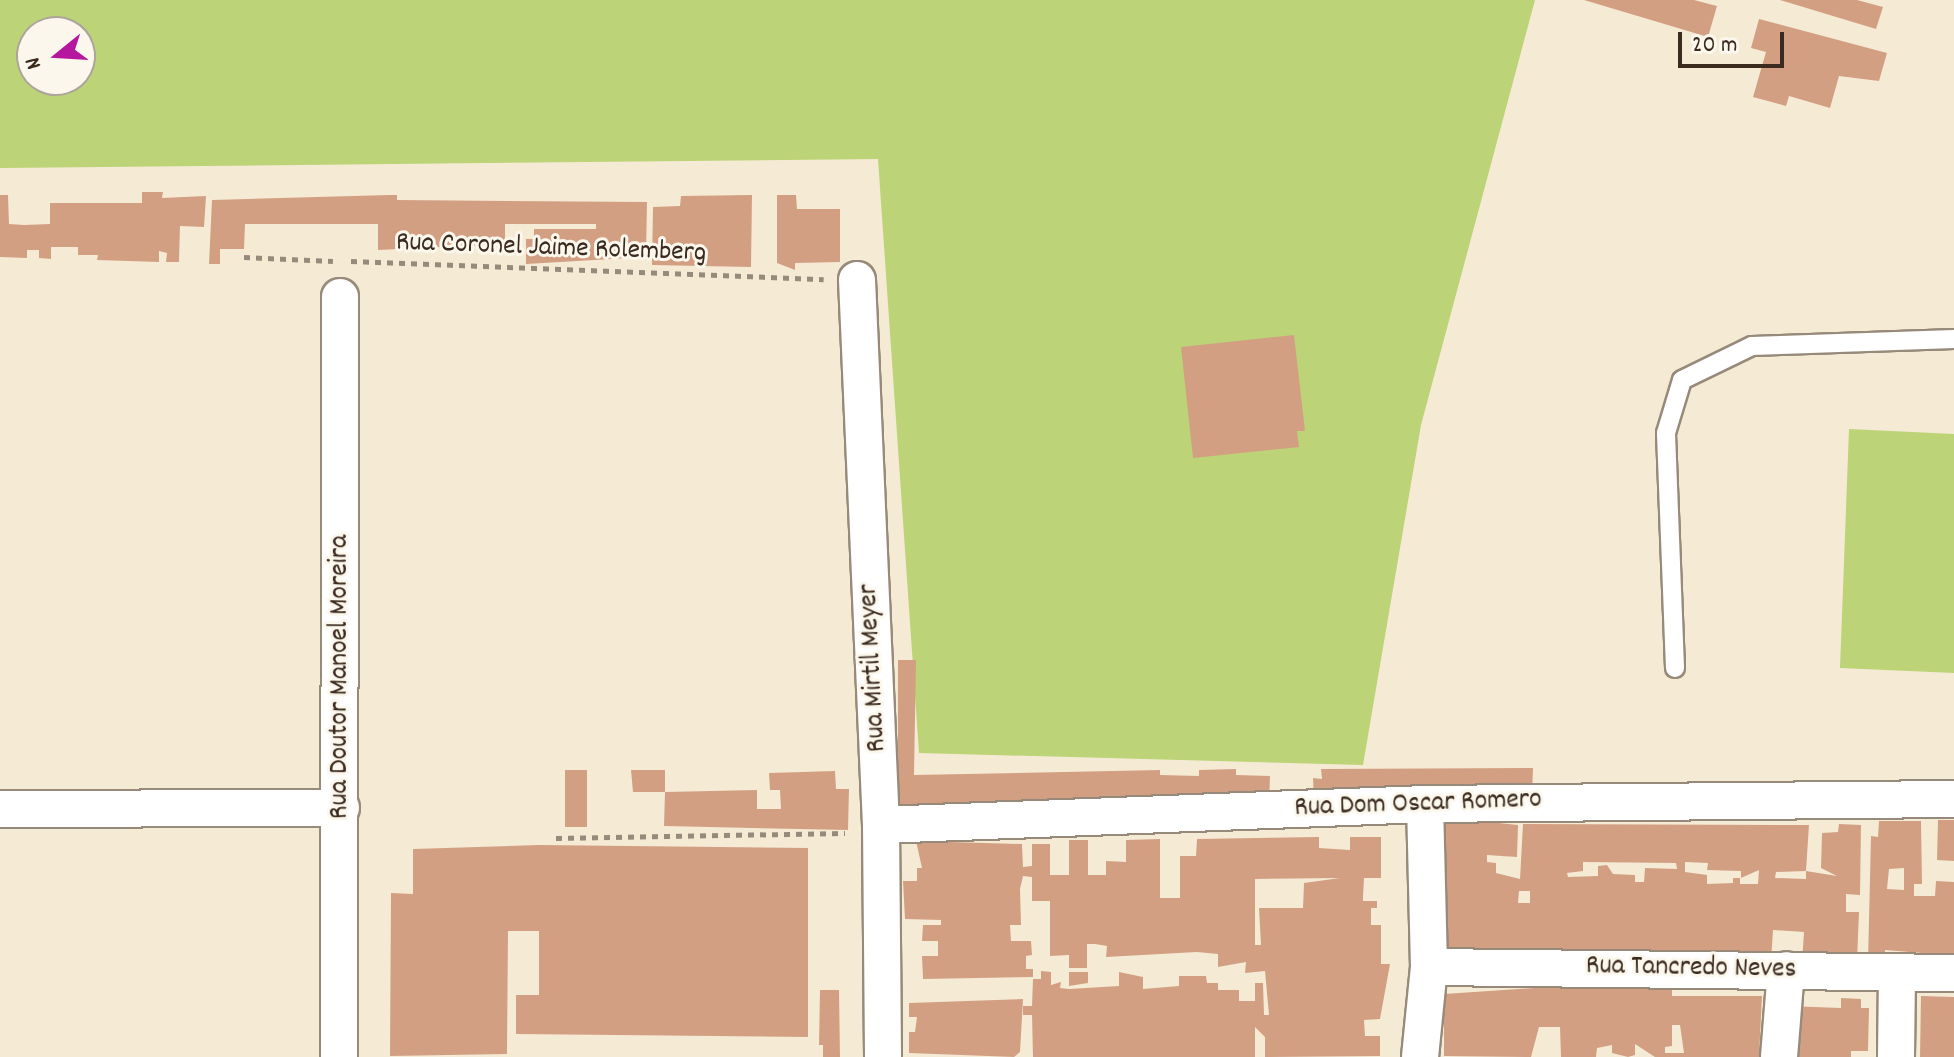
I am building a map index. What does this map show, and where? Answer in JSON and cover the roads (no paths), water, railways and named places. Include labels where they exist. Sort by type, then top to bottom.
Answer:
[{"type":"street","name":"Rua Mirtil Meyer","points":[[857,280],[881,825],[883,1057]]},
{"type":"street","name":"Rua Doutor Manoel Moreira","points":[[339,1057],[340,297]]},
{"type":"street","name":"Rua Dom Oscar Romero","points":[[881,825],[1425,804],[1954,799]]},
{"type":"street","points":[[1420,1057],[1429,967],[1425,804]]},
{"type":"street","points":[[0,809],[341,808]]},
{"type":"street","name":"Rua Tancredo Neves","points":[[1429,967],[1954,973]]},
{"type":"street","points":[[1779,1057],[1786,970]]},
{"type":"street","points":[[1896,1057],[1897,972]]},
{"type":"lane","points":[[1675,668],[1666,433],[1682,380],[1752,346],[1954,339]]}]
